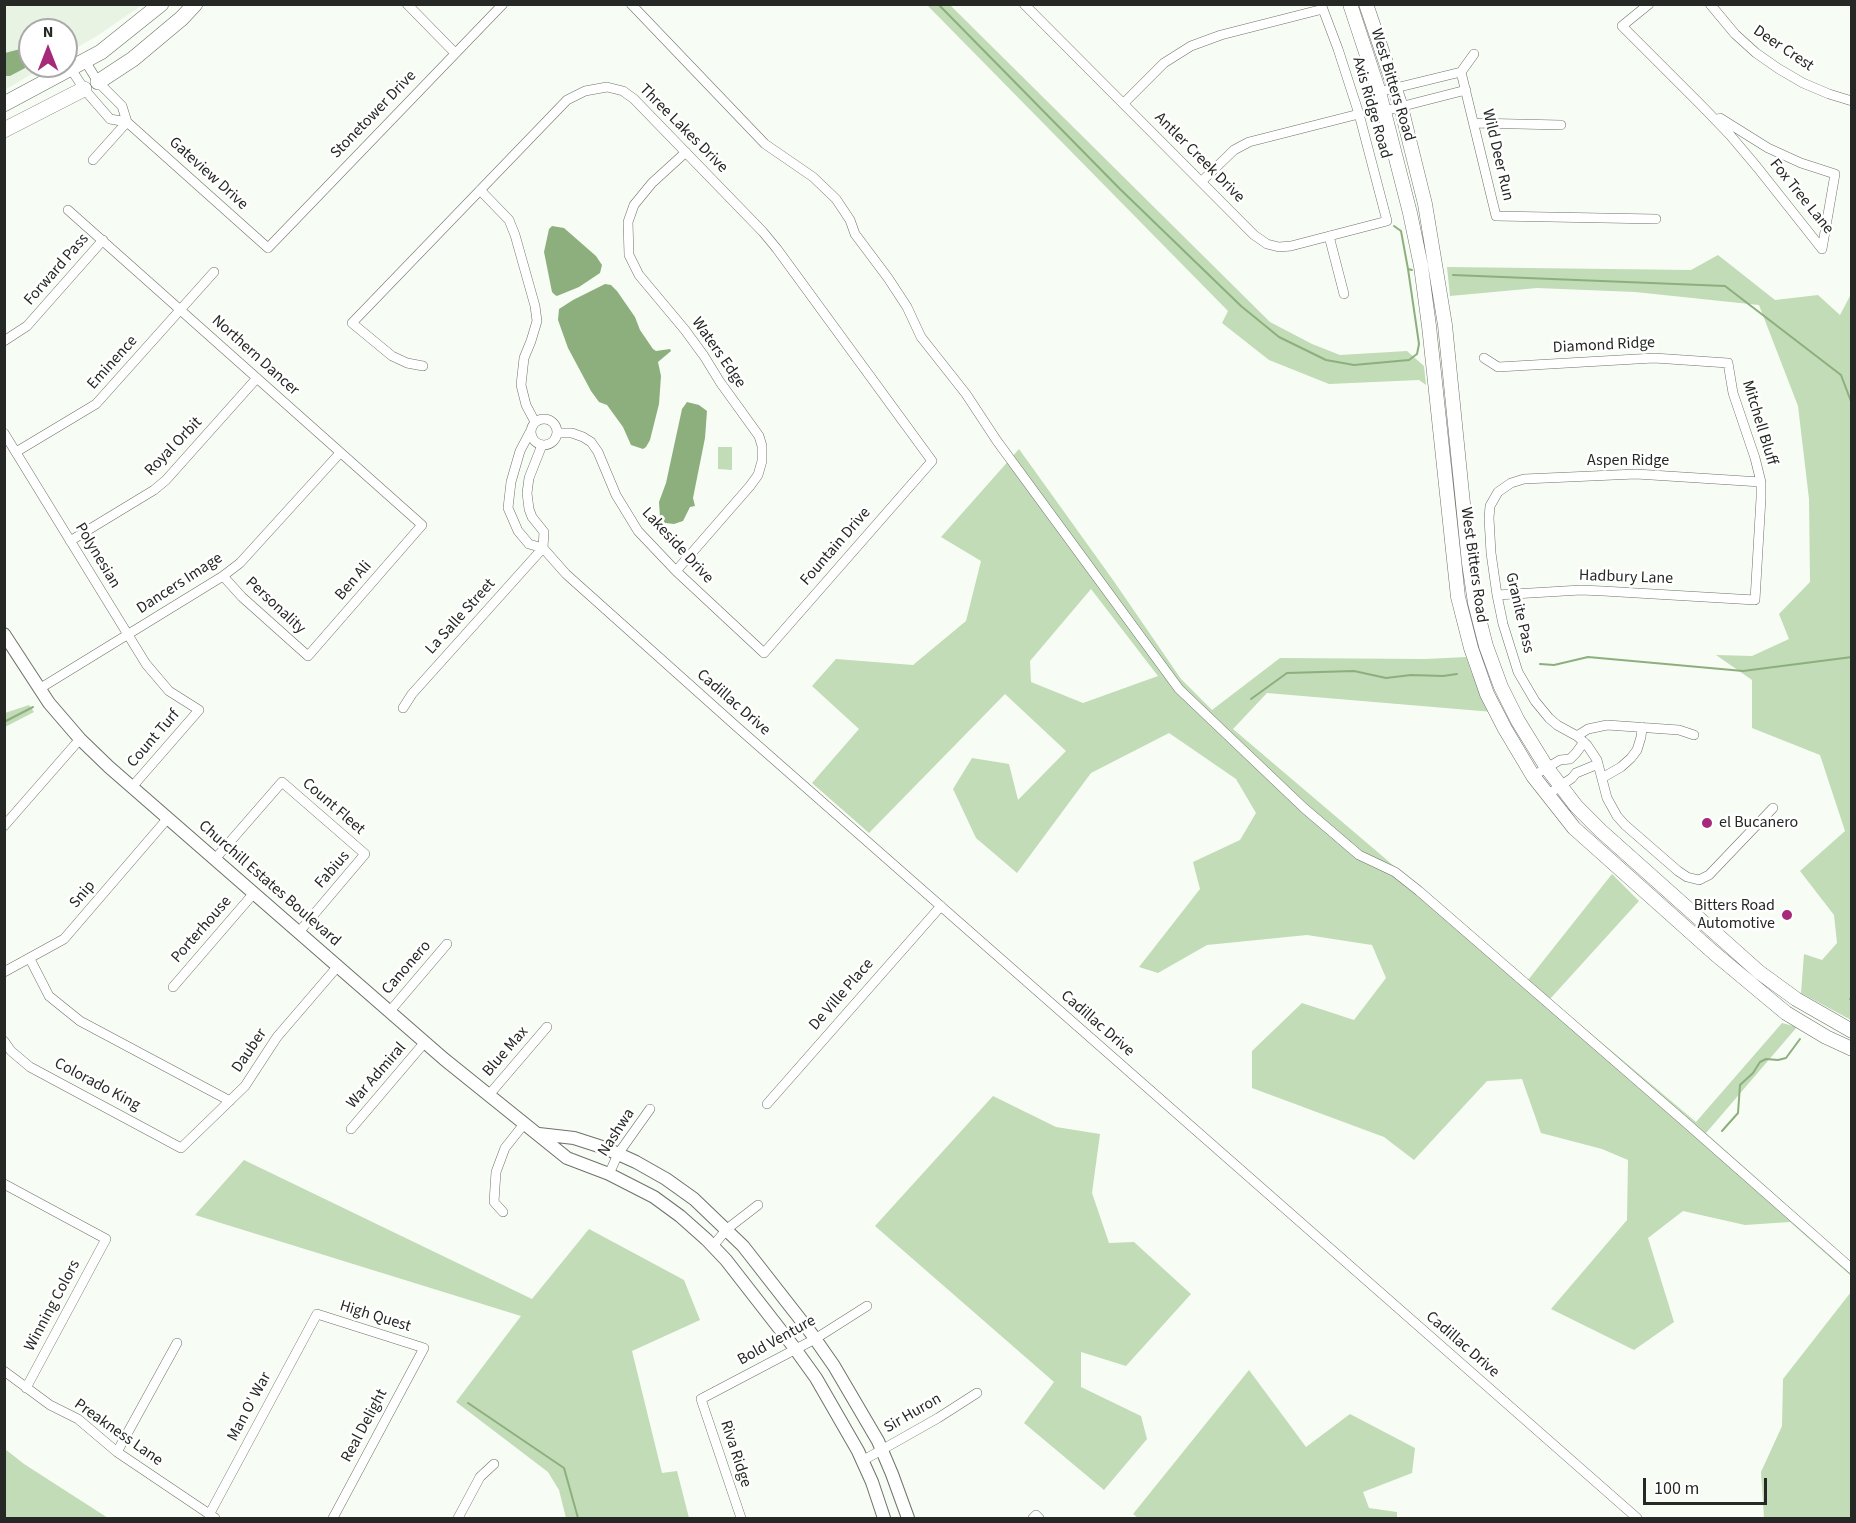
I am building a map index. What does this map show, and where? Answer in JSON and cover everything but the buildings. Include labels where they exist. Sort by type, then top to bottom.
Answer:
[{"type":"main road","points":[[78,65],[123,35],[161,4]]},
{"type":"main road","points":[[4,130],[98,82],[133,59],[182,18],[195,4]]},
{"type":"main road","name":"West Bitters Road","points":[[1350,4],[1379,92],[1410,213],[1429,326],[1458,597],[1471,648],[1487,694],[1533,776],[1574,828],[1714,953],[1786,1013],[1851,1049]]},
{"type":"main road","name":"West Bitters Road","points":[[1366,4],[1401,107],[1425,204],[1445,325],[1475,603],[1486,646],[1501,687],[1518,721],[1547,768],[1576,806],[1601,831],[1759,972],[1796,999],[1851,1031]]},
{"type":"main road","points":[[4,104],[53,78]]},
{"type":"main road","points":[[1429,326],[1445,325]]},
{"type":"main road","points":[[1471,648],[1486,646]]},
{"type":"main road","points":[[1714,953],[1724,941]]},
{"type":"street","points":[[407,4],[455,53]]},
{"type":"street","name":"Stonetower Drive","points":[[268,248],[503,4]]},
{"type":"street","points":[[631,4],[765,144],[813,177],[837,199],[850,220],[855,234],[907,307],[921,337],[966,394],[997,441],[1179,689],[1304,807],[1359,855],[1395,872],[1419,891],[1851,1269]]},
{"type":"street","name":"Antler Creek Drive","points":[[1024,4],[1254,236],[1279,247],[1291,246],[1387,221]]},
{"type":"street","name":"Fox Tree Lane","points":[[1649,4],[1622,26],[1702,106],[1757,167],[1821,249],[1835,174],[1801,163],[1768,148],[1702,106]]},
{"type":"street","name":"Deer Crest","points":[[1710,4],[1735,34],[1779,69],[1812,86],[1851,101]]},
{"type":"street","points":[[1124,103],[1164,63],[1191,45],[1221,34],[1322,7]]},
{"type":"street","name":"Axis Ridge Road","points":[[1322,7],[1359,114],[1387,221]]},
{"type":"street","points":[[1379,92],[1461,72],[1474,54]]},
{"type":"street","name":"Gateview Drive","points":[[85,61],[98,82],[122,106],[127,122],[268,248]]},
{"type":"street","name":"Wild Deer Run","points":[[1461,72],[1496,216],[1656,219]]},
{"type":"street","name":"Gateview Drive","points":[[76,78],[110,119],[127,122]]},
{"type":"street","points":[[1431,80],[1436,98]]},
{"type":"street","name":"Three Lakes Drive","points":[[423,366],[407,363],[392,356],[352,323],[567,100],[585,91],[607,87],[623,92],[634,99],[777,249],[932,461]]},
{"type":"street","points":[[1384,111],[1466,90]]},
{"type":"street","points":[[1201,182],[1234,150],[1249,142],[1359,114]]},
{"type":"street","points":[[93,160],[127,122]]},
{"type":"street","points":[[1474,123],[1561,125]]},
{"type":"street","name":"Waters Edge","points":[[676,571],[750,486],[758,475],[762,461],[759,436],[685,330],[639,274],[629,255],[628,222],[634,205],[652,183],[686,152]]},
{"type":"street","points":[[480,190],[509,220],[535,306],[537,321],[524,357],[521,384],[526,405],[535,422]]},
{"type":"street","name":"Northern Dancer","points":[[68,210],[422,525]]},
{"type":"street","points":[[1329,236],[1344,294]]},
{"type":"street","name":"Forward Pass","points":[[4,341],[27,326],[103,240]]},
{"type":"street","name":"Eminence","points":[[16,452],[96,404],[214,272]]},
{"type":"street","name":"Diamond Ridge","points":[[1484,358],[1498,367],[1654,358],[1728,363]]},
{"type":"street","name":"Mitchell Bluff","points":[[1728,363],[1732,393],[1761,482],[1755,600]]},
{"type":"street","name":"Royal Orbit","points":[[70,542],[154,490],[166,480],[257,378]]},
{"type":"street","points":[[530,432],[532,438],[542,445],[554,441],[558,433],[556,425],[550,420],[541,419],[535,422],[530,432],[520,452],[508,508],[514,523],[529,544],[543,548],[544,532],[531,514],[527,493],[529,478],[542,445]]},
{"type":"street","name":"Polynesian","points":[[4,433],[146,664],[169,691],[198,710]]},
{"type":"street","name":"Lakeside Drive","points":[[558,433],[572,434],[591,442],[598,452],[616,495],[633,524],[676,571],[764,653]]},
{"type":"street","name":"Dancers Image","points":[[39,689],[223,576],[240,563],[340,453]]},
{"type":"street","name":"Fountain Drive","points":[[764,653],[932,461]]},
{"type":"street","name":"Aspen Ridge","points":[[1498,492],[1510,483],[1524,479],[1616,473],[1761,482]]},
{"type":"street","points":[[514,474],[529,478]]},
{"type":"street","name":"Granite Pass","points":[[1498,492],[1490,506],[1491,553],[1503,624],[1518,672],[1535,701],[1549,718],[1580,739],[1597,760],[1607,798],[1617,816],[1677,871],[1687,878],[1699,880],[1709,875],[1773,808]]},
{"type":"street","points":[[514,523],[531,514]]},
{"type":"street","name":"Ben Ali","points":[[308,656],[422,525]]},
{"type":"street","name":"La Salle Street","points":[[403,708],[412,694],[543,548]]},
{"type":"street","name":"Cadillac Drive","points":[[543,548],[574,581],[940,906],[1637,1518]]},
{"type":"street","name":"Personality","points":[[223,576],[242,597],[308,656]]},
{"type":"street","name":"Hadbury Lane","points":[[1497,595],[1581,590],[1755,600]]},
{"type":"street","name":"Churchill Estates Boulevard","points":[[6,640],[63,722],[80,739],[425,1042],[488,1096],[567,1158],[609,1174],[654,1197],[680,1216],[712,1246],[726,1260],[816,1378],[846,1428],[862,1461],[884,1518]]},
{"type":"street","name":"Count Turf","points":[[132,787],[198,710]]},
{"type":"street","points":[[1570,759],[1588,729],[1600,725],[1679,730],[1694,735]]},
{"type":"street","points":[[1602,778],[1631,758],[1639,744],[1642,727]]},
{"type":"street","points":[[4,826],[80,739]]},
{"type":"street","points":[[1533,776],[1563,759],[1570,759],[1575,763],[1576,773]]},
{"type":"street","points":[[1547,795],[1576,773],[1598,764]]},
{"type":"street","name":"Count Fleet","points":[[215,859],[282,782],[365,854]]},
{"type":"street","name":"Snip","points":[[4,972],[64,939],[168,818]]},
{"type":"street","name":"Fabius","points":[[299,932],[365,854]]},
{"type":"street","name":"Porterhouse","points":[[173,987],[254,893]]},
{"type":"street","name":"De Ville Place","points":[[767,1104],[940,906]]},
{"type":"street","name":"Canonero","points":[[390,1011],[447,944]]},
{"type":"street","points":[[30,958],[49,996],[80,1021],[230,1101]]},
{"type":"street","name":"Dauber","points":[[182,1148],[245,1086],[277,1037],[338,966]]},
{"type":"street","name":"Blue Max","points":[[488,1096],[547,1027]]},
{"type":"street","name":"Colorado King","points":[[4,1041],[30,1067],[182,1148]]},
{"type":"street","name":"War Admiral","points":[[351,1129],[425,1042]]},
{"type":"street","name":"Nashwa","points":[[609,1174],[618,1154],[650,1109]]},
{"type":"street","points":[[503,1212],[494,1202],[496,1172],[505,1148],[524,1124]]},
{"type":"street","name":"Churchill Estates Boulevard","points":[[538,1134],[574,1138],[636,1162],[666,1179],[694,1199],[727,1229],[834,1366],[866,1418],[892,1474],[908,1518]]},
{"type":"street","name":"Winning Colors","points":[[4,1184],[106,1239],[26,1388]]},
{"type":"street","points":[[712,1246],[727,1229],[758,1204]]},
{"type":"street","name":"Bold Venture","points":[[701,1399],[815,1339],[867,1306]]},
{"type":"street","name":"High Quest","points":[[317,1314],[424,1348]]},
{"type":"street","name":"Man O' War","points":[[212,1517],[317,1314]]},
{"type":"street","points":[[117,1452],[177,1343]]},
{"type":"street","name":"Real Delight","points":[[333,1518],[424,1348]]},
{"type":"street","name":"Preakness Lane","points":[[4,1371],[50,1406],[78,1419],[117,1452],[212,1517]]},
{"type":"street","name":"Sir Huron","points":[[862,1461],[977,1393]]},
{"type":"street","name":"Riva Ridge","points":[[701,1399],[741,1518]]},
{"type":"street","points":[[458,1518],[480,1477],[494,1464]]},
{"type":"shaded area","points":[[4,5],[142,5],[78,47],[78,18],[18,18],[18,78],[25,78],[5,90]]},
{"type":"shaded area","points":[[927,5],[950,5],[1270,322],[1312,344],[1340,355],[1407,351],[1424,366],[1426,385],[1419,380],[1329,384],[1269,360],[1222,323],[1228,311]]},
{"type":"shaded area","points":[[18,50],[18,72],[10,76],[5,76],[5,53]]},
{"type":"shaded area","points":[[552,226],[564,228],[596,256],[602,265],[600,273],[579,287],[557,296],[552,292],[544,252],[549,229]]},
{"type":"shaded area","points":[[1718,255],[1775,300],[1818,295],[1840,315],[1851,294],[1851,1020],[1801,993],[1804,954],[1822,960],[1837,943],[1834,915],[1800,871],[1845,831],[1820,755],[1752,728],[1752,680],[1716,655],[1752,656],[1789,639],[1779,614],[1810,582],[1809,499],[1798,406],[1759,305],[1635,292],[1537,288],[1450,296],[1447,267],[1691,270]]},
{"type":"shaded area","points":[[605,284],[611,285],[617,291],[653,349],[656,351],[670,349],[671,351],[658,362],[661,376],[659,404],[650,440],[643,449],[631,445],[623,427],[607,405],[599,402],[591,391],[568,348],[558,320],[559,309]]},
{"type":"shaded area","points":[[687,402],[699,405],[707,411],[705,438],[693,498],[695,506],[690,507],[683,521],[674,524],[665,523],[660,517],[659,502],[666,483],[682,409]]},
{"type":"shaded area","points":[[718,447],[732,447],[732,470],[718,469]]},
{"type":"shaded area","points":[[1019,449],[1181,679],[1212,710],[1280,658],[1466,657],[1472,674],[1493,712],[1267,693],[1233,729],[1528,980],[1612,874],[1639,901],[1550,999],[1696,1122],[1782,1023],[1797,1027],[1706,1133],[1851,1262],[1851,1276],[1790,1222],[1745,1225],[1683,1211],[1648,1238],[1674,1322],[1634,1350],[1551,1309],[1627,1220],[1628,1160],[1602,1149],[1541,1133],[1522,1079],[1487,1081],[1414,1160],[1384,1137],[1252,1088],[1252,1051],[1302,1003],[1354,1020],[1386,978],[1372,945],[1307,935],[1207,945],[1158,973],[1139,967],[1200,889],[1193,862],[1240,840],[1256,813],[1236,779],[1169,733],[1091,773],[1017,873],[976,838],[953,789],[972,758],[1009,764],[1018,800],[1066,751],[1005,694],[869,833],[812,783],[859,729],[812,686],[836,659],[913,665],[966,621],[981,561],[941,537]],"holes":[[[1091,589],[1158,676],[1083,703],[1031,682],[1030,661]]]},
{"type":"shaded area","points":[[29,705],[34,712],[5,727],[5,713]]},
{"type":"shaded area","points":[[993,1096],[1056,1127],[1100,1134],[1092,1193],[1109,1243],[1134,1242],[1191,1294],[1126,1366],[1081,1352],[1081,1387],[1141,1416],[1147,1439],[1104,1490],[1024,1423],[1054,1382],[875,1226]]},
{"type":"shaded area","points":[[244,1160],[532,1299],[589,1229],[684,1280],[700,1320],[632,1351],[662,1473],[677,1471],[689,1518],[566,1518],[559,1490],[548,1472],[456,1402],[521,1316],[195,1215]]},
{"type":"shaded area","points":[[1851,1292],[1851,1518],[1764,1518],[1761,1472],[1782,1426],[1783,1379]]},
{"type":"shaded area","points":[[1249,1370],[1306,1447],[1350,1414],[1415,1448],[1412,1473],[1363,1492],[1369,1508],[1397,1512],[1397,1518],[1138,1518],[1133,1514]]},
{"type":"shaded area","points":[[5,1449],[24,1464],[108,1518],[5,1518]]},
{"type":"waterway","points":[[938,4],[1120,189],[1241,306],[1279,337],[1326,360],[1354,365],[1409,360],[1417,354],[1419,344],[1408,269],[1412,270]]},
{"type":"waterway","points":[[1394,226],[1401,231],[1408,269]]},
{"type":"waterway","points":[[1453,275],[1725,286],[1841,375],[1852,404]]},
{"type":"waterway","points":[[1540,664],[1554,665],[1588,657],[1743,671],[1852,657]]},
{"type":"waterway","points":[[1251,699],[1287,673],[1354,671],[1386,678],[1457,674]]},
{"type":"waterway","points":[[4,722],[33,707]]},
{"type":"waterway","points":[[1722,1131],[1738,1113],[1740,1085],[1753,1073],[1760,1062],[1766,1059],[1786,1058],[1800,1039]]},
{"type":"waterway","points":[[468,1403],[564,1468],[578,1518]]},
{"type":"place","name":"el Bucanero","points":[[1707,823]]},
{"type":"place","name":"Bitters Road Automotive","points":[[1787,915]]}]
